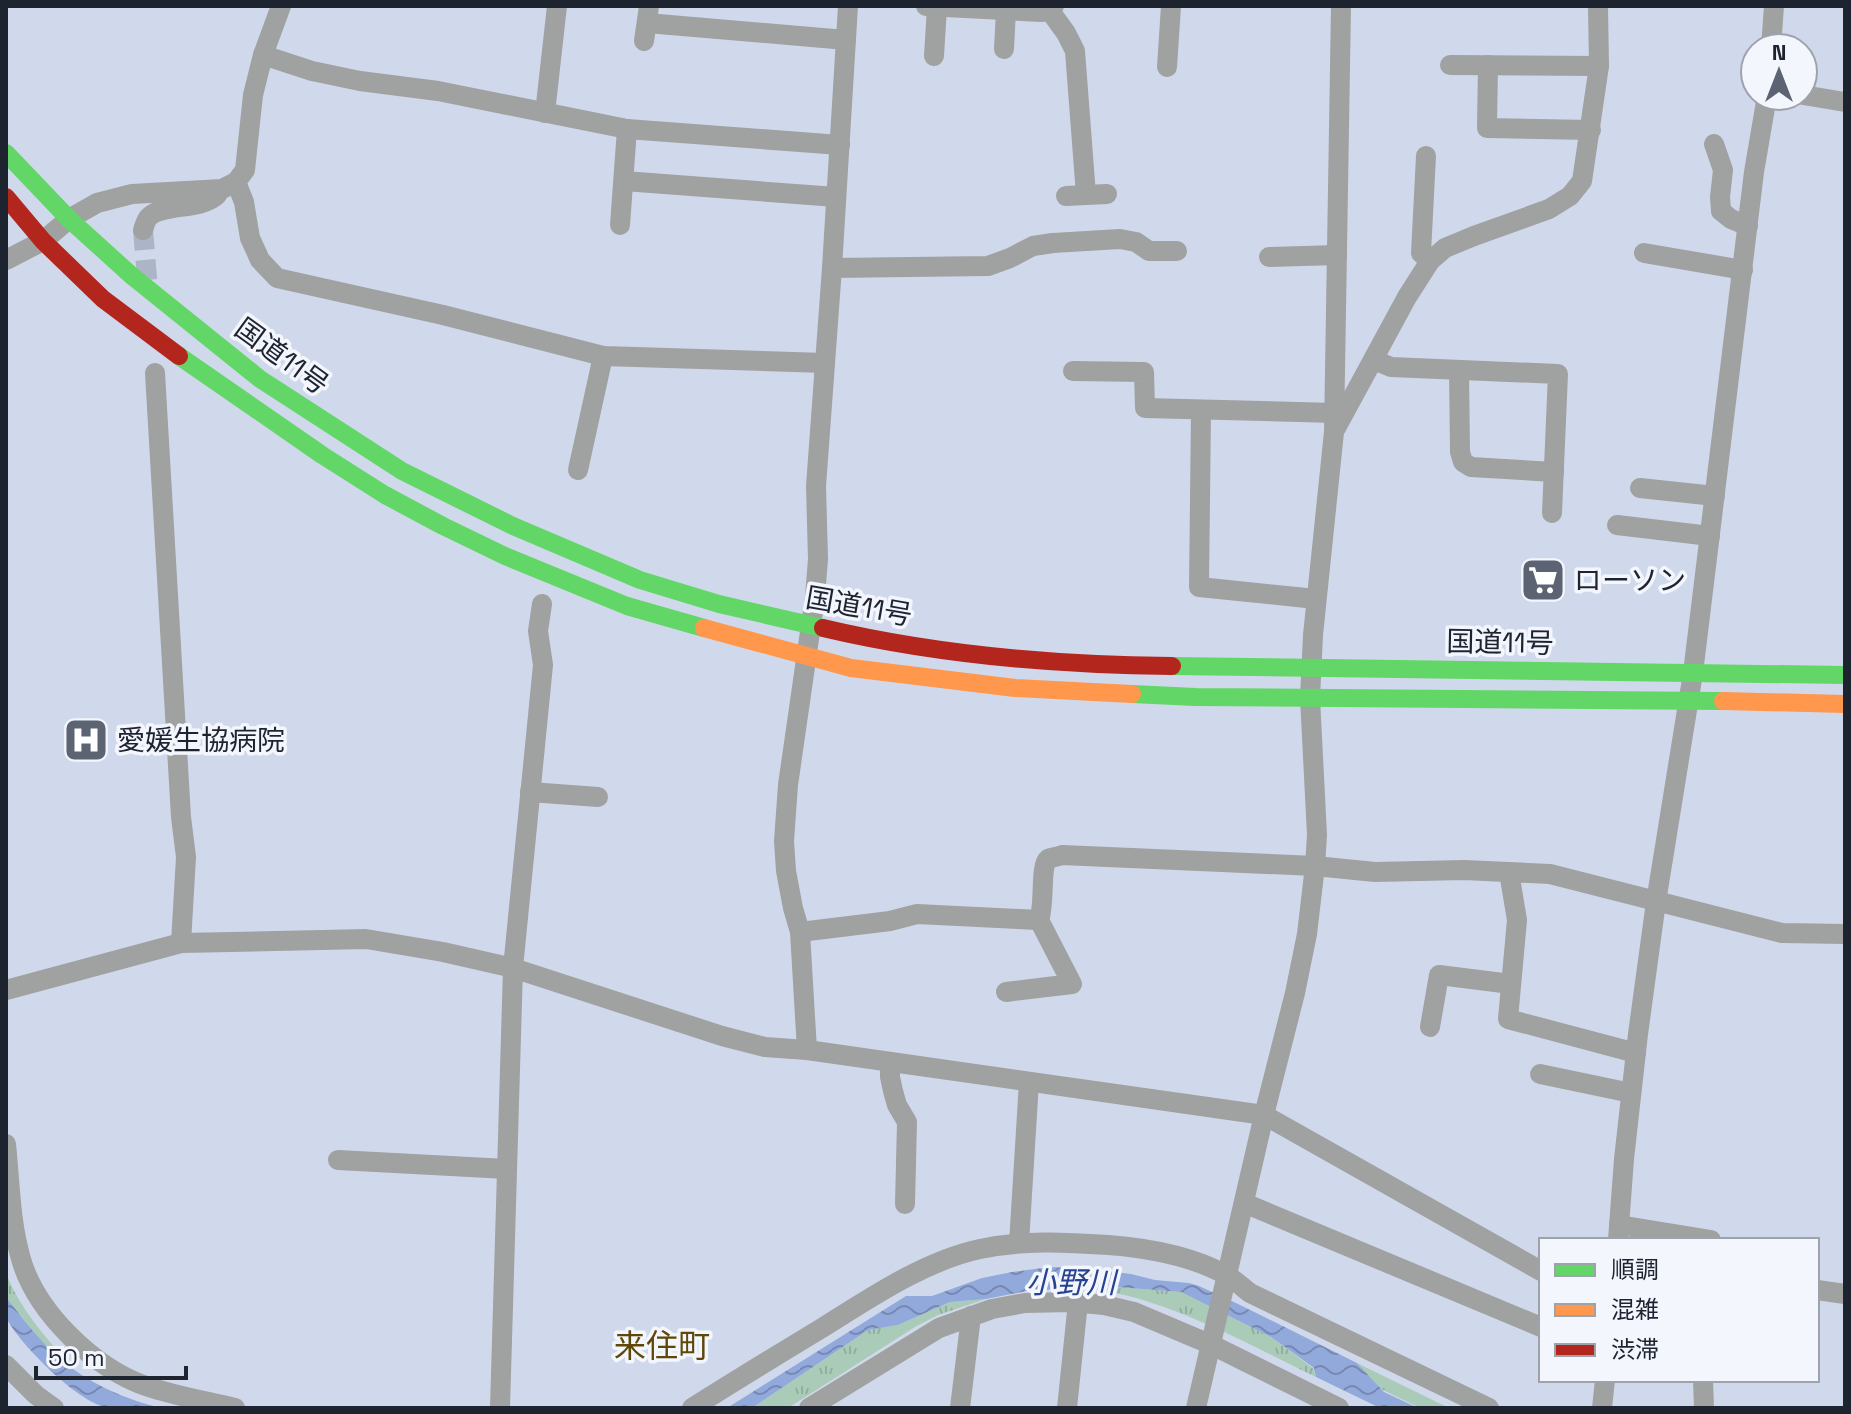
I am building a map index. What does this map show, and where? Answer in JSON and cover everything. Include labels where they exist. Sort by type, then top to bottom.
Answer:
[{"type":"highway","name":"国道11号","points":[[6,153],[69,219],[132,276],[260,379],[402,471],[526,532],[640,580],[719,604],[856,636],[1006,659],[1160,666],[1845,675]]},
{"type":"highway","name":"国道11号","points":[[6,197],[43,241],[103,299],[322,455],[385,495],[505,556],[627,606],[807,657],[851,668],[1015,688],[1196,697],[1845,704]]},
{"type":"street","points":[[143,230],[147,218],[157,211],[214,199],[245,170],[253,95],[263,55],[281,6]]},
{"type":"street","points":[[545,113],[557,6]]},
{"type":"street","points":[[807,1050],[800,932],[786,871],[784,841],[788,785],[818,559],[816,486],[848,6]]},
{"type":"street","points":[[926,6],[1006,10],[1052,8],[1075,51],[1086,195]]},
{"type":"street","points":[[1167,67],[1171,6]]},
{"type":"street","points":[[1196,1408],[1295,993],[1307,934],[1315,866],[1317,835],[1310,698],[1316,599],[1334,422],[1341,6]]},
{"type":"street","points":[[1334,422],[1374,360],[1430,261],[1445,248],[1549,209],[1570,196],[1582,181],[1599,66],[1598,6]]},
{"type":"street","points":[[1772,32],[1774,6]]},
{"type":"street","points":[[934,56],[937,7]]},
{"type":"street","points":[[1004,49],[1006,10]]},
{"type":"street","points":[[647,23],[846,40]]},
{"type":"street","points":[[263,55],[312,71],[360,81],[438,91],[627,129],[840,145]]},
{"type":"street","points":[[1450,65],[1599,66]]},
{"type":"street","points":[[1488,65],[1487,128],[1591,130]]},
{"type":"street","points":[[1819,98],[1845,102]]},
{"type":"street","points":[[1686,1238],[1618,1232],[1636,1053],[1656,902],[1693,673],[1754,172],[1764,112]]},
{"type":"street","points":[[620,225],[627,129]]},
{"type":"street","points":[[1714,144],[1723,170],[1721,211],[1748,226]]},
{"type":"street","points":[[1426,156],[1421,253],[1430,261]]},
{"type":"street","points":[[624,181],[836,197]]},
{"type":"street","points":[[6,260],[43,241],[69,219],[97,203],[132,194],[229,186]]},
{"type":"street","points":[[229,186],[244,202],[250,238],[260,260],[277,278],[443,315],[603,356],[825,363]]},
{"type":"street","points":[[832,268],[988,266],[1033,246],[1120,239],[1136,242],[1149,251],[1177,251]]},
{"type":"street","points":[[1644,253],[1743,270]]},
{"type":"street","points":[[1269,257],[1337,255]]},
{"type":"street","points":[[578,470],[603,356]]},
{"type":"street","points":[[1374,360],[1391,367],[1558,374],[1552,513]]},
{"type":"street","points":[[1459,370],[1460,452],[1463,462],[1471,467],[1554,472]]},
{"type":"street","points":[[1073,371],[1144,372],[1145,408],[1334,422]]},
{"type":"street","points":[[155,373],[181,817],[186,857],[181,943]]},
{"type":"street","points":[[1201,410],[1199,587],[1316,599]]},
{"type":"street","points":[[1640,488],[1715,496]]},
{"type":"street","points":[[1617,525],[1710,536]]},
{"type":"street","points":[[500,1408],[513,968],[543,665],[538,631],[542,604]]},
{"type":"street","points":[[530,792],[598,797]]},
{"type":"street","points":[[1006,992],[1072,984],[1039,920],[1044,905],[1044,866],[1048,859],[1062,855],[1315,866],[1375,872],[1464,870],[1550,874],[1782,933],[1845,934]]},
{"type":"street","points":[[1509,872],[1517,920],[1508,1019],[1636,1053]]},
{"type":"street","points":[[800,932],[890,921],[917,914],[1039,920]]},
{"type":"street","points":[[6,990],[181,943],[366,939],[431,950],[513,968],[765,1047],[807,1050],[1264,1115],[1539,1270]]},
{"type":"street","points":[[1427,1014],[1439,975],[1511,984]]},
{"type":"street","points":[[890,1062],[893,1091],[907,1122],[905,1204]]},
{"type":"street","points":[[1540,1074],[1631,1093]]},
{"type":"street","points":[[1019,1243],[1029,1082]]},
{"type":"street","points":[[6,1144],[15,1233],[21,1260],[32,1288],[51,1317],[76,1343],[113,1369],[144,1385],[235,1408]]},
{"type":"street","points":[[338,1160],[507,1169]]},
{"type":"street","points":[[1244,1203],[1539,1326]]},
{"type":"street","points":[[692,1408],[880,1291],[924,1269],[977,1250],[1048,1241],[1130,1247],[1163,1252],[1201,1264],[1250,1293],[1489,1408]]},
{"type":"street","points":[[1819,1290],[1845,1294]]},
{"type":"street","points":[[1067,1408],[1078,1302]]},
{"type":"street","points":[[809,1408],[939,1328],[992,1309],[1025,1303],[1078,1302],[1134,1312],[1212,1342],[1339,1408]]},
{"type":"street","points":[[960,1408],[971,1316]]},
{"type":"street","points":[[6,1365],[54,1408]]},
{"type":"street","points":[[1602,1408],[1605,1382]]},
{"type":"street","points":[[1703,1382],[1704,1408]]},
{"type":"street","points":[[844,1408],[846,1385]]},
{"type":"green space","points":[[6,1273],[27,1312],[73,1369],[43,1343],[6,1297]]},
{"type":"green space","points":[[1071,1286],[1181,1292],[1271,1337],[1314,1369],[1316,1377],[1181,1313],[1125,1295],[1098,1290],[1061,1289]]},
{"type":"green space","points":[[986,1299],[938,1315],[915,1327],[788,1408],[752,1408],[868,1330],[898,1325],[950,1302]]},
{"type":"green space","points":[[1357,1363],[1449,1408],[1420,1408],[1381,1389]]},
{"type":"water","name":"小野川","points":[[1050,1267],[1131,1274],[1199,1286],[1357,1363],[1384,1392],[1418,1408],[1380,1408],[1316,1377],[1314,1368],[1271,1337],[1181,1292],[1071,1286],[950,1302],[898,1325],[868,1330],[752,1408],[727,1408],[906,1296],[932,1296],[982,1278]]},
{"type":"water","points":[[6,1297],[42,1341],[67,1365],[96,1384],[161,1408],[105,1407],[80,1395],[37,1358],[15,1332],[6,1315]]},
{"type":"tunnel","points":[[143,230],[148,289]]},
{"type":"traffic: fast","points":[[6,153],[69,219],[132,276],[260,379],[402,471],[513,526],[640,580],[719,604],[823,628]]},
{"type":"traffic: fast","points":[[179,356],[322,455],[385,495],[443,526],[505,556],[627,606],[704,628]]},
{"type":"traffic: fast","points":[[1172,666],[1845,675]]},
{"type":"traffic: fast","points":[[1132,694],[1723,701]]},
{"type":"traffic: slow","points":[[704,628],[851,668],[1015,688],[1132,694]]},
{"type":"traffic: slow","points":[[1723,701],[1845,704]]},
{"type":"traffic: jam","points":[[6,197],[43,241],[103,299],[179,356]]},
{"type":"traffic: jam","points":[[823,628],[909,645],[996,657],[1172,666]]},
{"type":"place","name":"ローソン","points":[[1543,580]]},
{"type":"place","name":"愛媛生協病院","points":[[86,740]]},
{"type":"district","name":"来住町","points":[[662,1346]]}]
